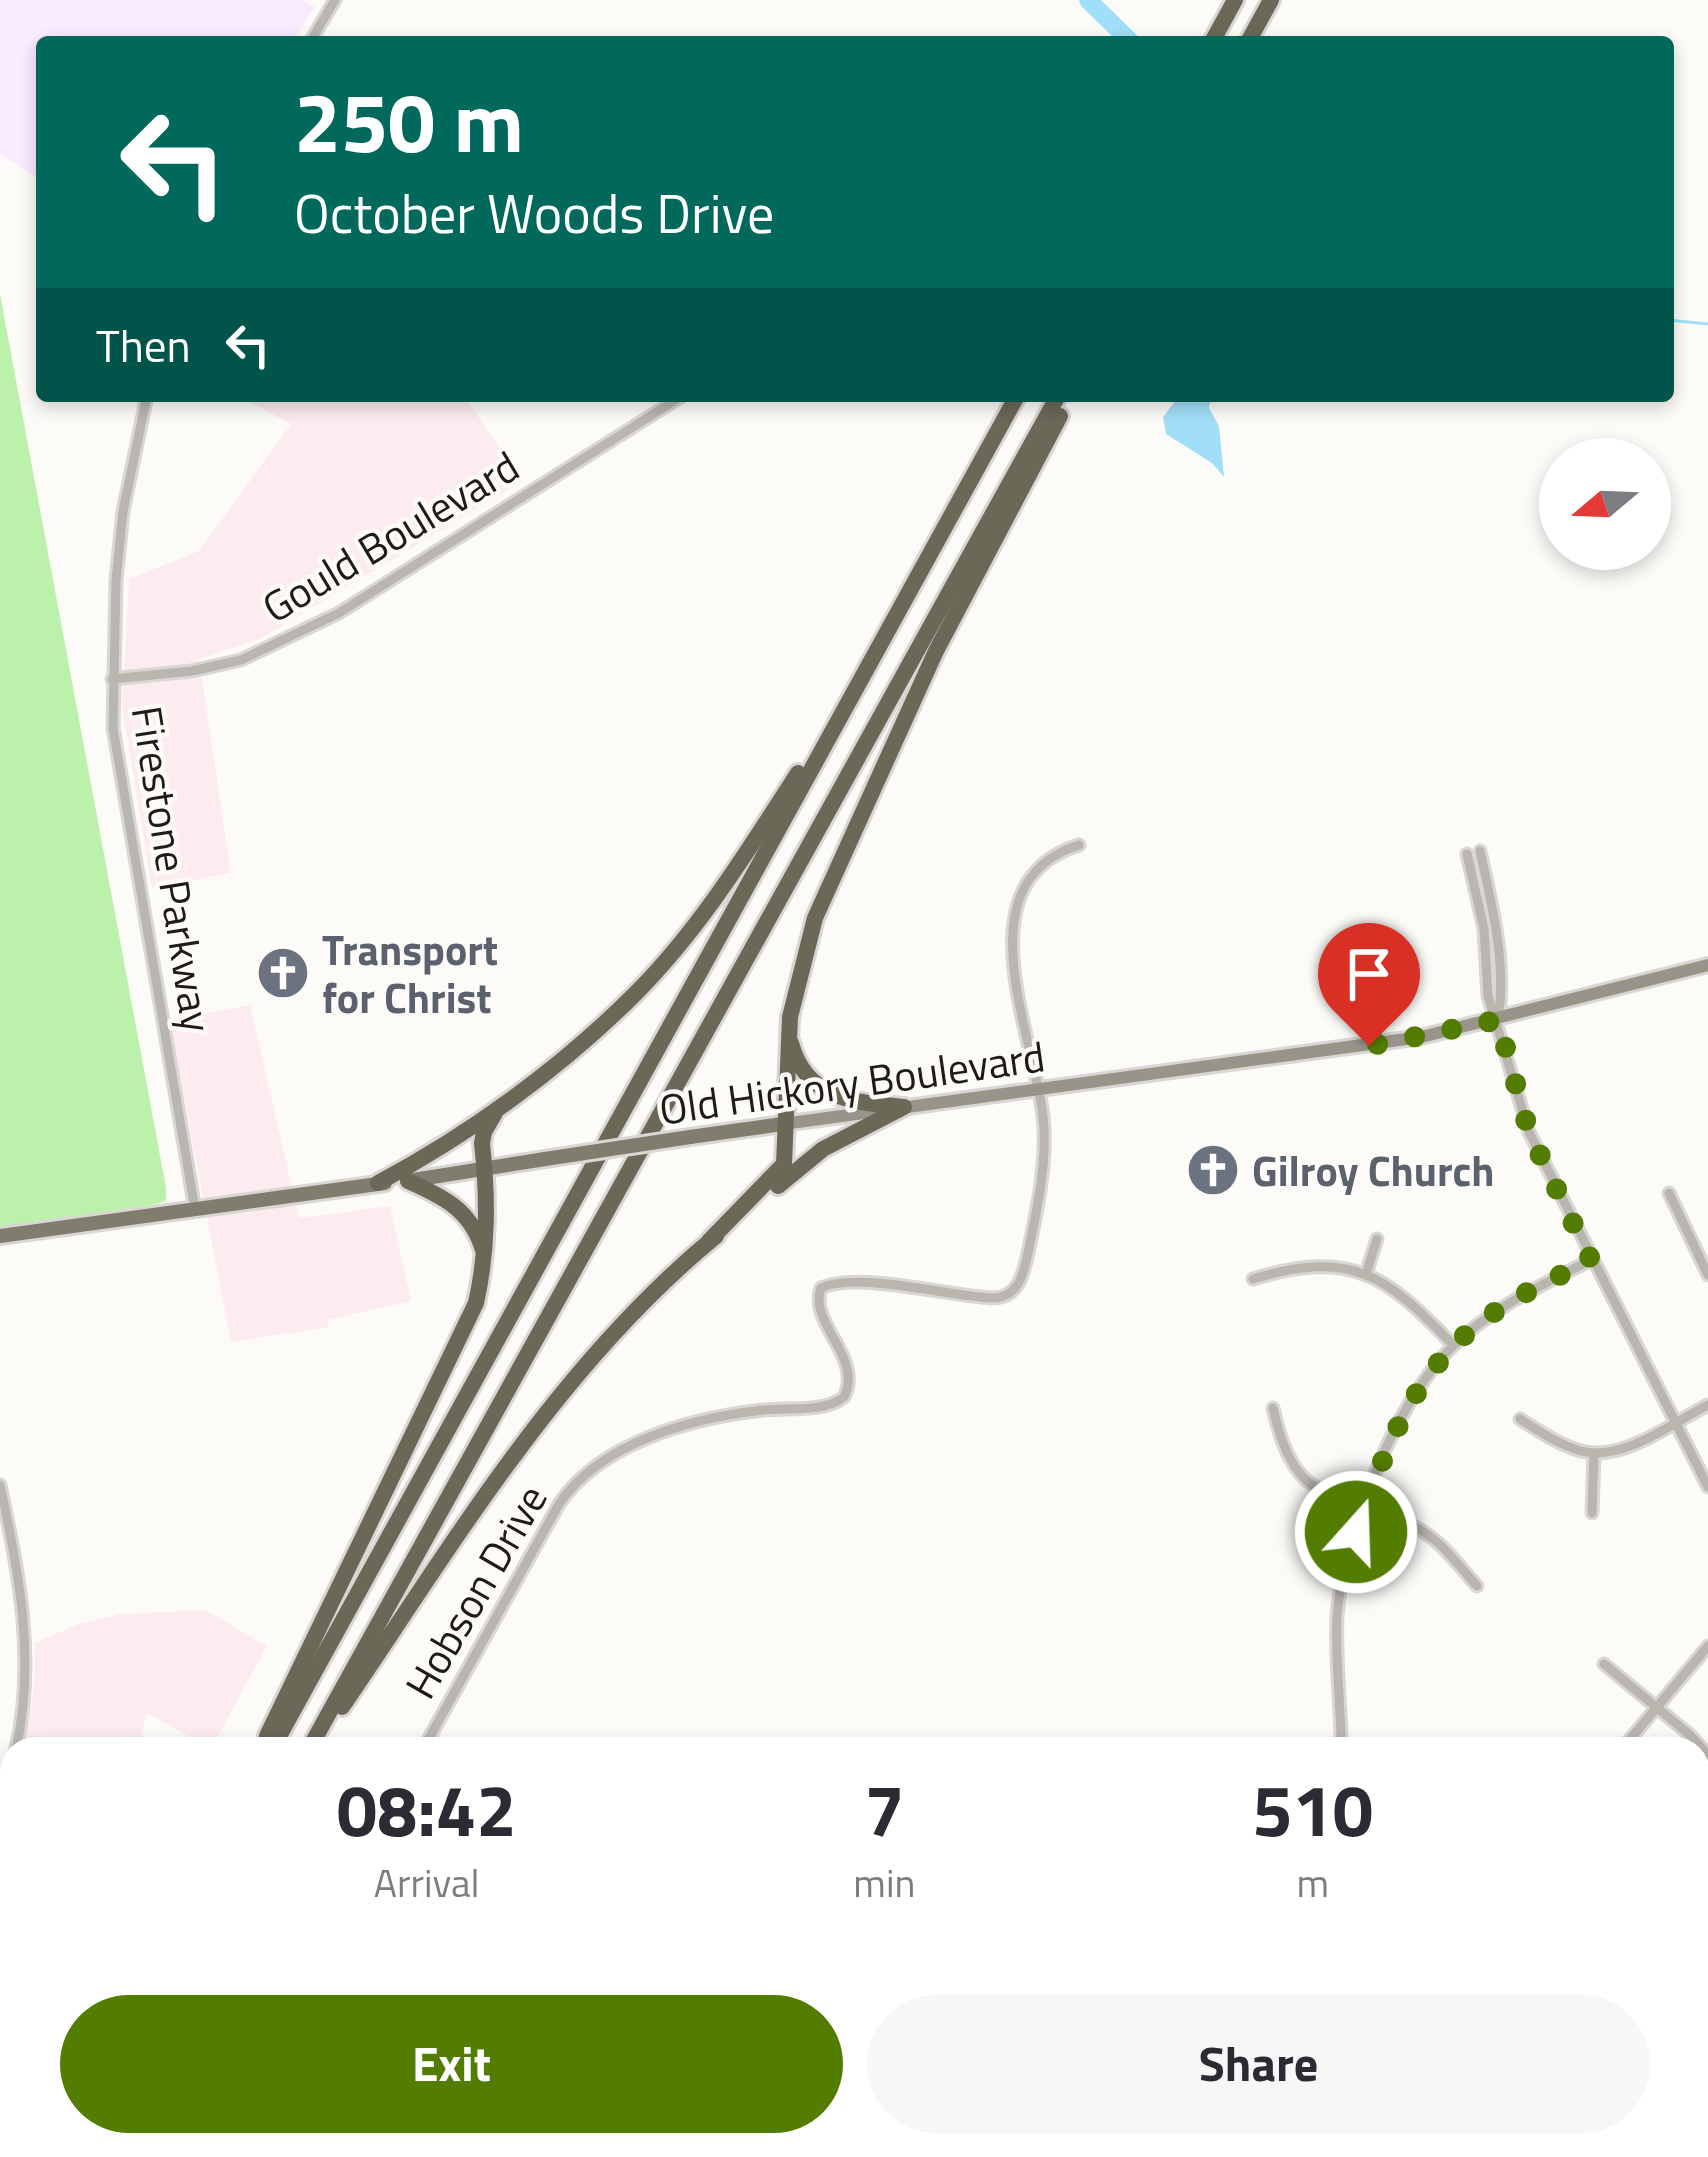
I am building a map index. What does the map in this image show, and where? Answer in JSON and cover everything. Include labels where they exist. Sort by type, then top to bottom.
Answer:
[{"type":"highway","points":[[1215,36],[1235,0]]},
{"type":"highway","points":[[1251,36],[1271,0]]},
{"type":"highway","points":[[279,1737],[1013,402]]},
{"type":"highway","points":[[318,1737],[1055,402]]},
{"type":"highway","points":[[319,1737],[549,1406],[619,1326],[783,1168],[789,1030],[802,957],[831,877],[936,651],[1066,402]]},
{"type":"highway","points":[[378,1183],[436,1153],[499,1107],[635,994],[745,855],[868,667]]},
{"type":"highway","points":[[789,1030],[800,1066],[825,1092],[851,1101],[904,1107]]},
{"type":"highway","points":[[267,1737],[476,1303],[485,1264],[484,1132],[499,1107]]},
{"type":"highway","points":[[710,1241],[823,1149],[904,1107]]},
{"type":"highway","points":[[408,1181],[464,1212],[478,1234],[485,1264]]},
{"type":"main road","name":"Old Hickory Boulevard","points":[[0,1236],[1038,1088],[1369,1046],[1498,1020],[1708,965]]},
{"type":"street","points":[[313,36],[334,0]]},
{"type":"street","name":"Firestone Parkway","points":[[146,402],[123,511],[112,679],[118,767],[195,1209]]},
{"type":"street","name":"Gould Boulevard","points":[[112,679],[218,666],[299,634],[673,402]]},
{"type":"street","points":[[1038,1088],[1014,958],[1013,917],[1030,877],[1052,857],[1079,845]]},
{"type":"street","points":[[1480,851],[1498,937],[1503,992],[1498,1020]]},
{"type":"street","points":[[1467,854],[1484,929],[1485,982],[1529,1132],[1708,1487]]},
{"type":"street","name":"Hobson Drive","points":[[430,1737],[559,1504],[588,1471],[633,1445],[704,1422],[763,1410],[830,1405],[844,1397],[848,1372],[819,1305],[821,1288],[853,1281],[967,1297],[1011,1294],[1023,1271],[1040,1186],[1044,1124],[1038,1088]]},
{"type":"street","points":[[1669,1192],[1708,1275]]},
{"type":"street","points":[[1366,1274],[1377,1240]]},
{"type":"street","points":[[1342,1736],[1337,1613],[1346,1566],[1402,1414],[1453,1345],[1496,1311],[1591,1260]]},
{"type":"street","points":[[1253,1279],[1306,1267],[1339,1267],[1366,1274],[1404,1295],[1453,1345]]},
{"type":"street","points":[[1520,1419],[1567,1445],[1594,1453],[1624,1447],[1708,1405]]},
{"type":"street","points":[[1273,1408],[1283,1451],[1298,1476],[1424,1532],[1477,1586]]},
{"type":"street","points":[[1592,1513],[1594,1453]]},
{"type":"street","points":[[0,1485],[24,1637],[26,1688],[18,1737]]},
{"type":"street","points":[[1632,1737],[1708,1646]]},
{"type":"street","points":[[1604,1664],[1689,1737]]},
{"type":"shaded area","points":[[0,0],[303,0],[315,7],[296,36],[36,36],[36,177],[0,154]]},
{"type":"shaded area","points":[[250,402],[468,402],[523,481],[260,639],[199,659],[231,873],[152,888],[122,707],[129,579],[199,551],[291,424]]},
{"type":"shaded area","points":[[250,1005],[299,1218],[390,1206],[411,1301],[328,1320],[329,1327],[231,1342],[169,1021]]},
{"type":"shaded area","points":[[205,1610],[267,1646],[218,1737],[190,1737],[147,1713],[141,1737],[26,1737],[35,1643],[78,1624],[121,1614]]},
{"type":"green space","points":[[0,294],[166,1200],[0,1228]]},
{"type":"water","points":[[1174,402],[1210,402],[1219,426],[1224,477],[1212,463],[1166,434],[1163,417]]},
{"type":"waterway","points":[[1088,0],[1125,36]]},
{"type":"waterway","points":[[1674,321],[1708,324]]},
{"type":"place","name":"Transport for Christ","points":[[283,973]]},
{"type":"place","name":"Gilroy Church","points":[[1213,1170]]},
{"type":"route","points":[[1356,1532],[1389,1443],[1425,1377],[1453,1345],[1496,1311],[1591,1260],[1529,1132],[1498,1020],[1369,1046]]}]
